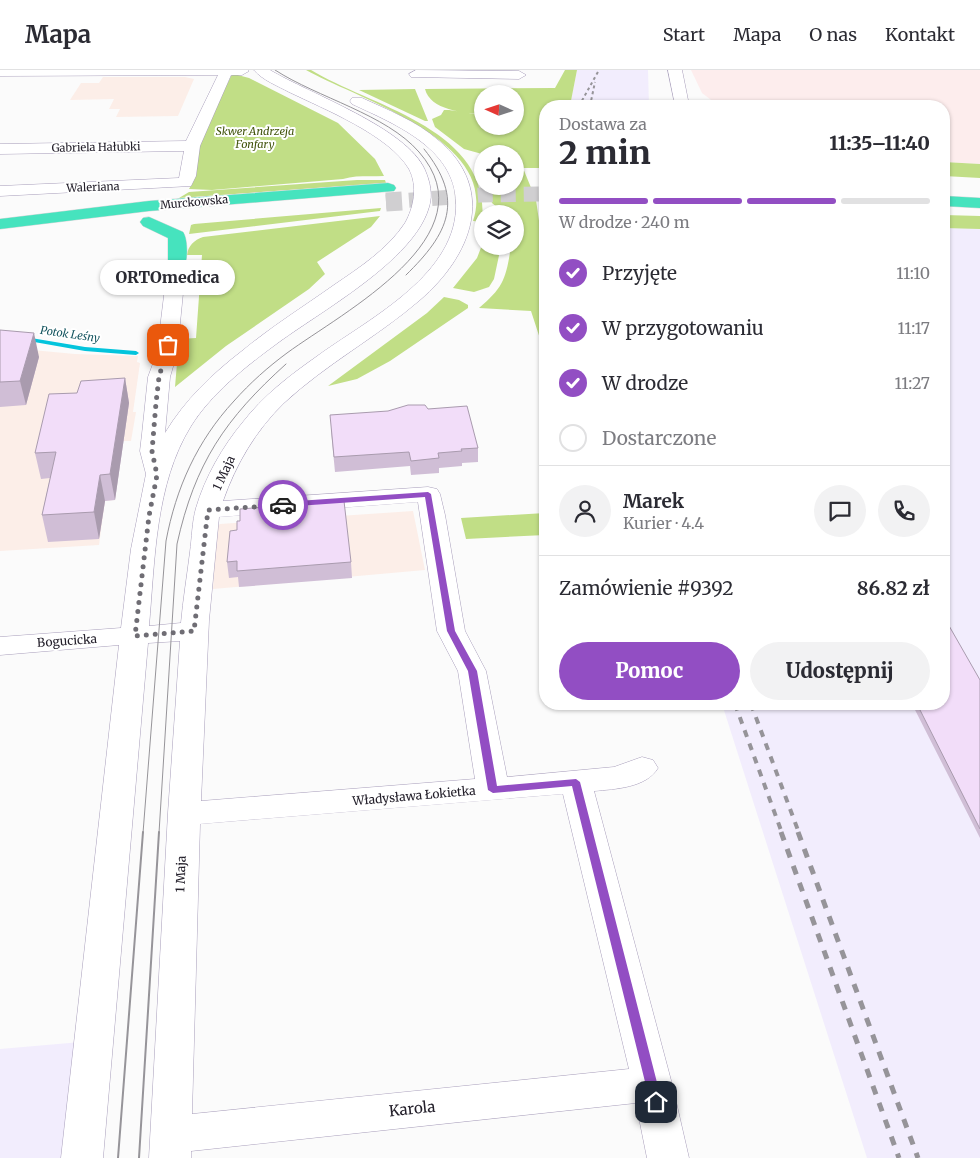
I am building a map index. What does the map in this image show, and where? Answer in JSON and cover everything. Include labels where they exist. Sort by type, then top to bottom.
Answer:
[{"type":"highway","points":[[177,263],[177,236],[149,214],[173,196],[185,183]]},
{"type":"highway","points":[[950,186],[980,188]]},
{"type":"highway","name":"Murckowska","points":[[0,224],[387,195]]},
{"type":"highway","points":[[950,201],[980,203]]},
{"type":"highway","name":"Murckowska","points":[[0,241],[149,214]]},
{"type":"street","points":[[0,72],[261,70],[300,93],[362,123],[398,147],[411,160],[419,174],[423,190],[421,204],[405,235],[379,261],[240,362],[207,391],[189,413],[174,436],[157,475],[148,518],[135,636],[82,1158]]},
{"type":"street","points":[[675,70],[681,100]]},
{"type":"street","points":[[185,183],[188,176],[192,146],[226,71]]},
{"type":"street","points":[[415,77],[519,75]]},
{"type":"street","name":"1 Maja","points":[[170,1146],[184,813],[194,631],[208,510],[216,486],[230,457],[240,440],[254,423],[296,382],[404,302],[428,280],[446,259],[456,242],[466,204],[465,188],[460,175],[443,153],[423,136],[402,123],[346,96]]},
{"type":"street","name":"Gabriela Hałubki","points":[[0,149],[192,146]]},
{"type":"street","name":"Waleriana","points":[[0,191],[185,183]]},
{"type":"street","points":[[157,475],[152,451],[153,434],[159,377],[166,354],[177,263]]},
{"type":"street","points":[[208,510],[428,494],[451,631],[472,671],[493,790]]},
{"type":"street","name":"Bogucicka","points":[[0,646],[194,631]]},
{"type":"street","name":"Władysława Łokietka","points":[[184,813],[226,812],[619,778],[642,768]]},
{"type":"street","points":[[576,782],[652,1084],[668,1158]]},
{"type":"street","name":"Karola","points":[[170,1146],[652,1084]]},
{"type":"shaded area","points":[[577,70],[648,70],[649,100],[571,100]]},
{"type":"shaded area","points":[[691,70],[980,70],[980,164],[950,162],[950,100],[711,100],[702,93]]},
{"type":"shaded area","points":[[103,77],[185,77],[194,79],[178,116],[116,117],[120,109],[109,109],[114,99],[70,100],[81,83],[99,83]]},
{"type":"shaded area","points":[[950,217],[980,219],[980,1158],[867,1158],[724,710],[950,710]]},
{"type":"shaded area","points":[[0,347],[75,354],[138,356],[137,362],[140,363],[133,412],[136,412],[131,441],[123,441],[115,500],[105,501],[99,545],[0,551]]},
{"type":"shaded area","points":[[413,511],[425,570],[213,589],[216,528],[220,524]]},
{"type":"shaded area","points":[[81,1042],[67,1158],[0,1158],[0,1049]]},
{"type":"green space","points":[[306,70],[311,70],[423,125],[448,143],[468,164],[474,177],[474,187],[465,167],[445,145],[419,126]]},
{"type":"green space","points":[[565,70],[577,70],[571,100],[539,100],[539,168],[524,168],[524,145],[474,145],[474,152],[464,149],[435,127],[432,119],[441,115],[444,110],[465,112],[449,109],[433,102],[425,89],[474,89],[474,113],[467,113],[474,114],[474,135],[524,135],[524,88],[555,88]]},
{"type":"green space","name":"Skwer Andrzeja Fonfary","points":[[234,74],[249,78],[338,123],[375,159],[384,176],[212,190],[189,189],[192,184],[200,141],[231,76]]},
{"type":"green space","points":[[415,89],[428,121],[359,90]]},
{"type":"green space","points":[[950,162],[980,164],[980,178],[950,176]]},
{"type":"green space","points":[[524,170],[536,200],[539,221],[539,336],[531,311],[479,308],[499,288],[505,274],[509,255],[524,255],[524,205],[494,205],[490,195],[524,195]]},
{"type":"green space","points":[[357,180],[385,180],[386,183],[179,198],[189,192]]},
{"type":"green space","points":[[476,195],[480,195],[481,205],[475,205]]},
{"type":"green space","points":[[381,208],[380,211],[189,234],[191,225],[194,224]]},
{"type":"green space","points":[[950,215],[980,216],[980,229],[950,228]]},
{"type":"green space","points":[[380,216],[371,227],[317,262],[325,274],[309,289],[226,346],[175,387],[179,339],[196,338],[202,255],[187,255],[190,246],[194,242],[203,237]]},
{"type":"green space","points":[[478,255],[499,255],[494,279],[489,287],[474,292],[453,288]]},
{"type":"green space","points":[[444,297],[459,300],[468,305],[468,308],[390,361],[357,379],[328,386],[427,313]]},
{"type":"green space","points":[[539,513],[539,535],[466,539],[461,518]]},
{"type":"building","points":[[0,330],[34,333],[20,381],[0,382]]},
{"type":"building","points":[[125,378],[110,474],[100,475],[94,512],[42,515],[56,452],[35,453],[49,394],[77,393],[81,381]]},
{"type":"building","points":[[408,405],[425,405],[428,409],[467,406],[478,448],[438,453],[439,458],[411,461],[409,452],[334,457],[330,415],[388,411]]},
{"type":"building","points":[[344,501],[351,562],[237,571],[237,561],[227,562],[230,531],[237,530],[237,521],[240,521],[240,509]]},
{"type":"building","points":[[950,628],[980,680],[980,829],[920,710],[950,710]]},
{"type":"waterway","name":"Potok Leśny","points":[[25,339],[85,349],[136,353]]},
{"type":"tunnel","points":[[402,201],[386,202],[480,195],[539,194]]},
{"type":"tram line","points":[[143,833],[166,541],[176,502],[190,466],[209,432],[246,388],[280,358],[373,293],[401,268],[424,241],[437,213],[437,183],[419,152],[405,139],[389,127],[275,70]]},
{"type":"tram line","points":[[406,275],[433,245],[446,215],[448,200],[445,184],[437,167],[424,149]]},
{"type":"tram line","points":[[159,833],[177,544],[184,515],[203,466],[215,444],[246,404],[286,364]]},
{"type":"tram line","points":[[118,1158],[143,832]]},
{"type":"tram line","points":[[139,1158],[159,832]]},
{"type":"railway","points":[[582,100],[599,70]]},
{"type":"railway","points":[[591,100],[595,82]]},
{"type":"railway","points":[[737,710],[782,833]]},
{"type":"railway","points":[[753,710],[799,833]]},
{"type":"railway","points":[[781,832],[899,1158]]},
{"type":"railway","points":[[798,832],[918,1158]]},
{"type":"way so far","points":[[168,345],[159,377],[156,403],[152,451],[157,475],[151,500],[138,594],[135,636],[194,631],[197,590],[208,510],[283,505]]},
{"type":"place","name":"ORTOmedica","points":[[168,345]]},
{"type":"route","points":[[283,505],[428,494],[451,631],[472,671],[493,790],[576,782],[656,1102]]}]
